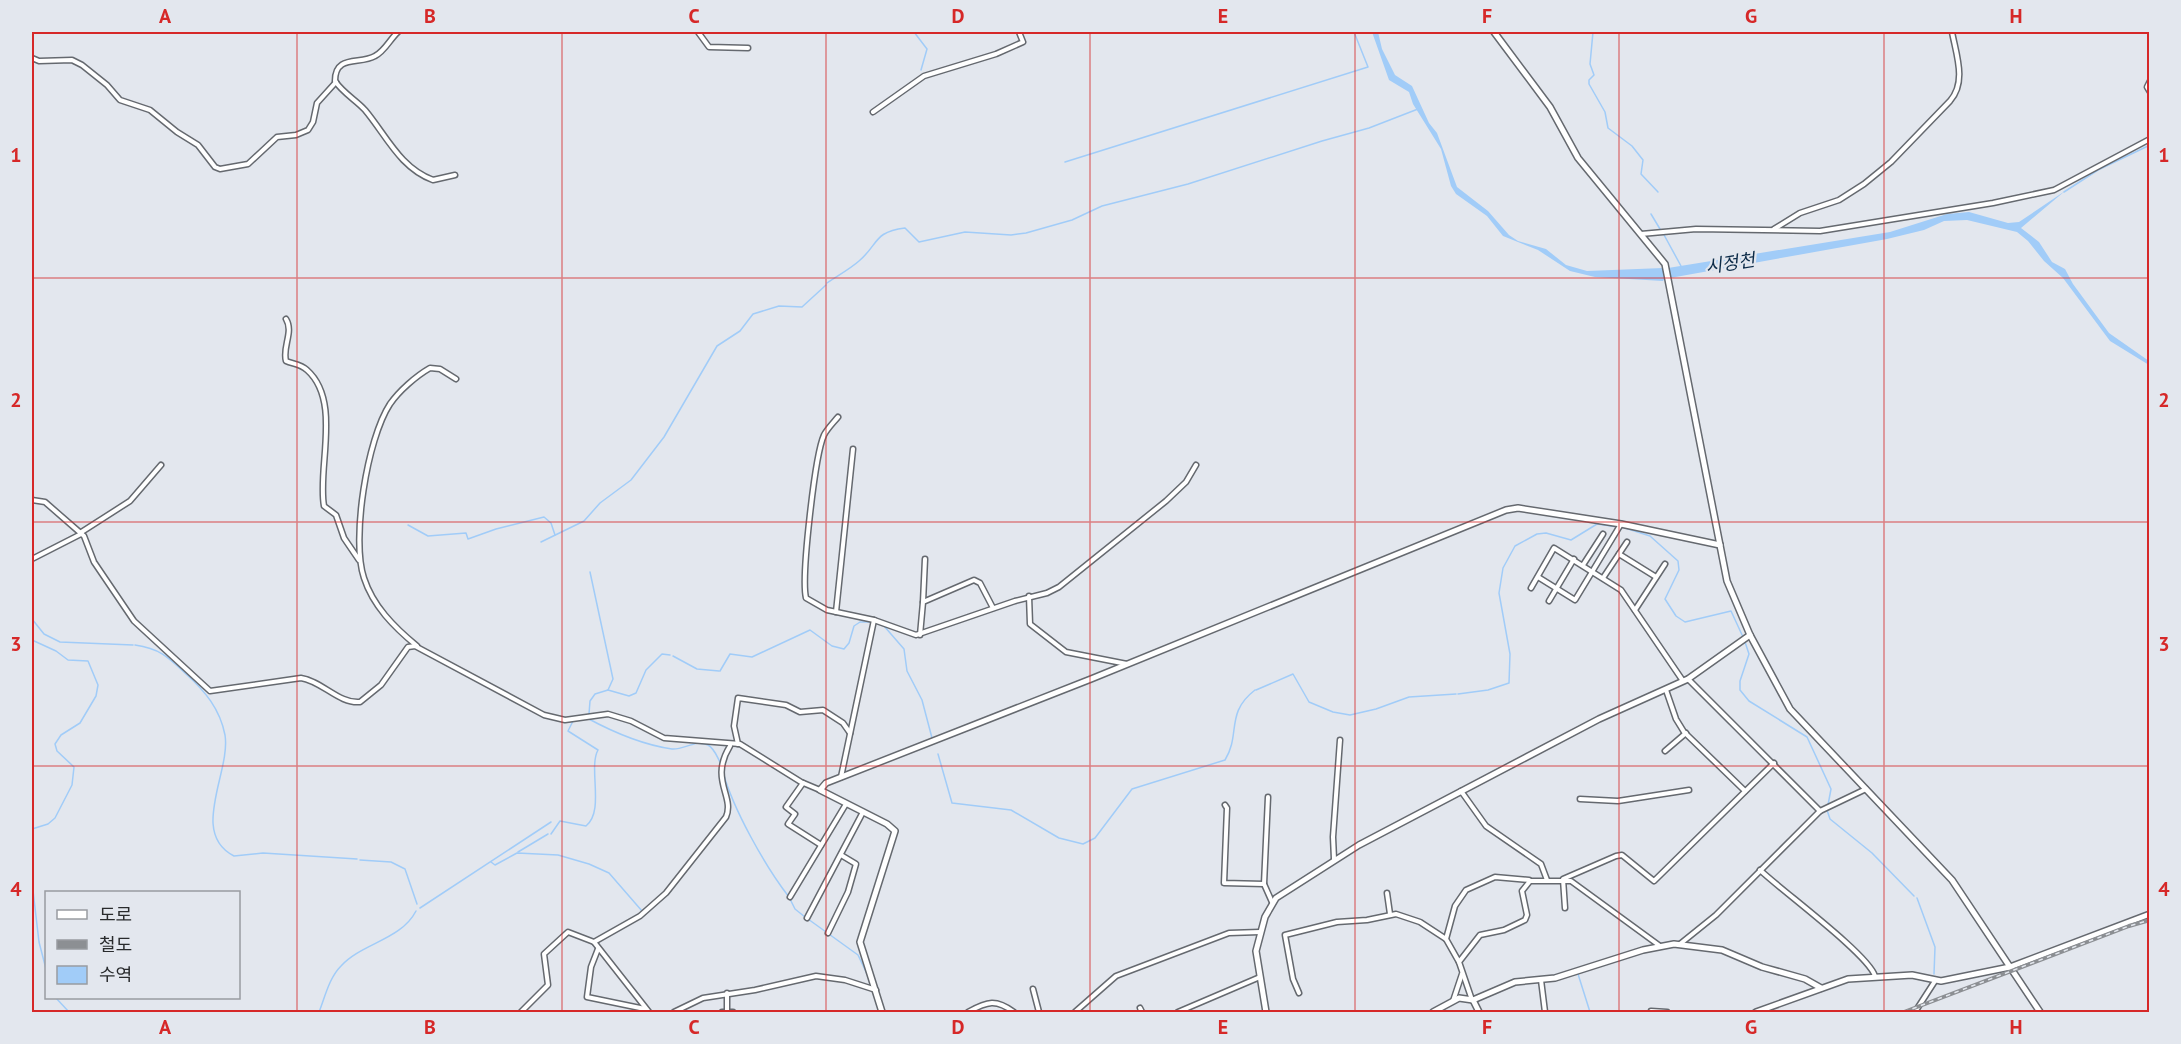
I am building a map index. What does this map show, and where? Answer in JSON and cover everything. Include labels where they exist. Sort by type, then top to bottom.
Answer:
[{"type":"street","points":[[32,58],[39,62],[72,60],[82,65],[107,85],[120,100],[150,110],[177,132],[198,145],[215,167],[220,169],[248,164],[277,137],[296,135],[308,130],[313,122],[317,103],[336,82],[336,71],[344,63],[374,57],[398,32]]},
{"type":"street","points":[[698,32],[709,47],[748,48]]},
{"type":"street","points":[[873,112],[924,76],[996,54],[1023,42],[1019,32]]},
{"type":"street","points":[[1494,32],[1550,107],[1578,158],[1666,266],[1729,589],[1750,635],[1790,709],[1952,880],[2040,1012]]},
{"type":"street","points":[[1773,230],[1800,213],[1839,200],[1863,184],[1891,162],[1950,101],[1958,90],[1960,81],[1952,32]]},
{"type":"street","points":[[2150,81],[2147,87],[2150,92]]},
{"type":"street","points":[[336,82],[364,109],[385,140],[410,165],[433,180],[444,175],[455,176]]},
{"type":"street","points":[[1641,234],[1696,229],[1812,232],[1849,228],[2049,192],[2150,139]]},
{"type":"street","points":[[286,319],[289,327],[285,362],[309,371],[318,387],[325,410],[324,506],[336,515],[344,538],[360,560]]},
{"type":"street","points":[[456,379],[440,369],[430,368],[399,394],[387,409],[377,437],[359,506],[360,560],[365,581],[379,609],[417,646],[544,715],[565,720],[597,714],[614,715],[634,722],[664,738],[738,744],[803,783],[887,824],[895,831],[860,942],[876,990],[880,1012]]},
{"type":"street","points":[[838,417],[823,436],[819,454],[804,592],[808,600],[836,612],[874,620],[920,634],[1029,596],[1053,591],[1180,489],[1196,465]]},
{"type":"street","points":[[836,612],[853,449]]},
{"type":"street","points":[[32,559],[81,533],[130,501],[161,465]]},
{"type":"street","points":[[32,500],[45,502],[81,533],[88,542],[94,562],[134,621],[210,691],[301,678],[348,701],[360,702],[381,686],[408,647],[417,646]]},
{"type":"street","points":[[820,790],[826,783],[1506,510],[1518,508],[1621,524],[1720,545]]},
{"type":"street","points":[[1538,577],[1575,600],[1621,524]]},
{"type":"street","points":[[1583,565],[1603,534]]},
{"type":"street","points":[[1603,578],[1627,542]]},
{"type":"street","points":[[1531,588],[1554,548],[1622,590],[1686,680],[1768,761],[1774,763],[1820,811]]},
{"type":"street","points":[[1619,554],[1656,577]]},
{"type":"street","points":[[920,634],[925,559]]},
{"type":"street","points":[[1549,601],[1574,559]]},
{"type":"street","points":[[1635,610],[1665,564]]},
{"type":"street","points":[[923,602],[974,580],[981,584],[993,608]]},
{"type":"street","points":[[1029,596],[1030,624],[1062,650],[1126,663]]},
{"type":"street","points":[[841,777],[874,620]]},
{"type":"street","points":[[1266,1012],[1256,958],[1260,932],[1272,902],[1334,859],[1599,719],[1686,680],[1750,635]]},
{"type":"street","points":[[1666,690],[1676,719],[1686,733],[1745,791]]},
{"type":"street","points":[[738,744],[734,726],[738,698],[786,705],[800,712],[823,710],[843,723],[850,733]]},
{"type":"street","points":[[1665,752],[1686,733]]},
{"type":"street","points":[[1334,859],[1332,837],[1340,740]]},
{"type":"street","points":[[594,942],[640,916],[666,893],[726,817],[729,809],[720,769],[730,745]]},
{"type":"street","points":[[1446,939],[1455,906],[1466,890],[1495,877],[1530,881],[1563,879],[1620,855],[1654,881],[1774,763]]},
{"type":"street","points":[[803,783],[786,807],[795,813],[788,824],[821,844]]},
{"type":"street","points":[[1680,944],[1716,915],[1820,811],[1866,789]]},
{"type":"street","points":[[1580,799],[1618,801],[1689,790]]},
{"type":"street","points":[[1461,791],[1486,826],[1541,864],[1547,880]]},
{"type":"street","points":[[1268,797],[1264,884],[1272,902]]},
{"type":"street","points":[[790,897],[846,804]]},
{"type":"street","points":[[1225,805],[1227,808],[1224,883],[1264,884]]},
{"type":"street","points":[[807,918],[863,812]]},
{"type":"street","points":[[828,933],[848,892],[856,864],[842,855]]},
{"type":"street","points":[[1760,870],[1832,930],[1868,965],[1875,976]]},
{"type":"street","points":[[1563,879],[1565,908]]},
{"type":"street","points":[[1563,879],[1575,883],[1660,946]]},
{"type":"street","points":[[1460,962],[1480,935],[1509,928],[1525,920],[1527,915],[1522,891],[1530,881]]},
{"type":"street","points":[[1387,893],[1390,914]]},
{"type":"street","points":[[1299,993],[1293,979],[1285,935],[1337,922],[1367,920],[1390,914],[1412,918],[1446,939],[1460,962],[1462,974],[1479,1012]]},
{"type":"street","points":[[1756,1012],[1848,979],[1912,975],[1935,981],[2010,967],[2150,914]]},
{"type":"street","points":[[521,1012],[548,986],[543,958],[548,949],[568,932],[594,942],[647,1011]]},
{"type":"street","points":[[1075,1012],[1116,976],[1229,933],[1260,932]]},
{"type":"street","points":[[1433,1012],[1463,997],[1473,1000],[1515,982],[1540,980],[1660,946],[1680,944],[1722,950],[1762,968],[1805,980],[1821,988]]},
{"type":"street","points":[[598,949],[591,967],[587,998],[647,1011]]},
{"type":"street","points":[[1450,1004],[1457,993],[1462,974]]},
{"type":"street","points":[[674,1012],[694,1001],[822,975],[876,990]]},
{"type":"street","points":[[1178,1012],[1260,977]]},
{"type":"street","points":[[1540,980],[1545,1012]]},
{"type":"street","points":[[1915,1012],[1935,981]]},
{"type":"street","points":[[1033,989],[1039,1012]]},
{"type":"street","points":[[722,1012],[730,1012],[727,993]]},
{"type":"street","points":[[968,1012],[996,1002],[1005,1004],[1014,1012]]},
{"type":"street","points":[[1651,1011],[1666,1012]]},
{"type":"water","points":[[1372,32],[1378,32],[1382,49],[1395,75],[1412,86],[1429,123],[1437,133],[1457,187],[1488,211],[1509,235],[1518,241],[1546,249],[1566,265],[1587,271],[1663,268],[1665,278],[1663,281],[1595,277],[1570,271],[1538,250],[1503,236],[1487,216],[1456,194],[1451,186],[1441,149],[1413,104],[1409,92],[1389,80]]},
{"type":"water","name":"시정천","points":[[2065,191],[2021,228],[2039,242],[2052,262],[2065,269],[2073,284],[2109,333],[2149,361],[2149,365],[2110,341],[2063,278],[2017,232],[1967,220],[1944,221],[1924,230],[1887,239],[1670,278],[1668,268],[1890,232],[1947,214],[1969,212],[2008,223],[2019,222]]},
{"type":"waterway","points":[[914,32],[927,49],[921,70]]},
{"type":"waterway","points":[[1065,162],[1368,67],[1354,32]]},
{"type":"waterway","points":[[1593,32],[1590,64],[1594,75],[1589,80],[1589,84],[1605,112],[1608,128],[1632,146],[1643,160],[1641,174],[1658,192]]},
{"type":"waterway","points":[[827,283],[859,261],[887,232],[905,228],[919,242],[965,232],[1011,235],[1026,233],[1072,220],[1102,206],[1188,184],[1369,128],[1418,109]]},
{"type":"waterway","points":[[2064,192],[2098,170],[2150,145]]},
{"type":"waterway","points":[[1651,214],[1660,229]]},
{"type":"waterway","points":[[1663,233],[1681,266]]},
{"type":"waterway","points":[[541,542],[584,521],[600,503],[631,480],[664,437],[717,346],[740,331],[753,314],[779,306],[802,307],[826,285]]},
{"type":"waterway","points":[[408,525],[428,536],[466,533],[468,539],[496,529],[544,517],[551,523],[555,535]]},
{"type":"waterway","points":[[1458,694],[1488,690],[1509,683],[1510,654],[1499,593],[1503,568],[1515,546],[1537,534],[1546,533],[1571,540],[1597,524],[1618,527]]},
{"type":"waterway","points":[[1622,527],[1650,536],[1678,561],[1679,570],[1665,599],[1676,616],[1685,622],[1731,611],[1743,637]]},
{"type":"waterway","points":[[590,572],[613,679],[608,690]]},
{"type":"waterway","points":[[32,619],[44,634],[60,642],[133,645]]},
{"type":"waterway","points":[[720,671],[730,654],[752,657],[810,630],[832,646],[844,649],[849,643],[854,626],[860,622],[871,622]]},
{"type":"waterway","points":[[876,623],[884,626],[904,649],[907,671],[922,700],[932,738]]},
{"type":"waterway","points":[[32,640],[56,651],[68,660],[88,661],[98,685],[96,696],[80,723],[61,735],[55,744],[57,751],[74,767],[72,785],[55,818],[48,824],[32,829]]},
{"type":"waterway","points":[[1745,642],[1749,654],[1740,681],[1740,690],[1749,701],[1807,737],[1831,789],[1828,805]]},
{"type":"waterway","points":[[135,645],[158,651],[193,680],[215,709],[223,726],[225,750],[213,817],[214,833],[221,846],[234,856],[263,853],[357,859]]},
{"type":"waterway","points":[[589,714],[590,701],[595,694],[608,690],[629,696],[636,693],[646,670],[662,654],[670,655]]},
{"type":"waterway","points":[[673,656],[697,669],[719,671]]},
{"type":"waterway","points":[[1256,690],[1293,674],[1309,702],[1333,712],[1350,715],[1376,709],[1409,697],[1456,694]]},
{"type":"waterway","points":[[938,754],[952,803],[1011,810],[1059,838],[1083,844],[1095,838],[1132,789],[1225,760],[1230,750],[1240,707],[1255,690]]},
{"type":"waterway","points":[[587,718],[628,737],[661,747],[676,749],[704,743],[714,751],[721,764]]},
{"type":"waterway","points":[[551,834],[560,821],[586,826],[592,819],[596,800],[595,758],[598,750],[568,731],[573,721],[579,720]]},
{"type":"waterway","points":[[723,772],[734,803],[751,837],[789,897]]},
{"type":"waterway","points":[[1827,810],[1830,819],[1872,853],[1914,896]]},
{"type":"waterway","points":[[420,908],[551,822]]},
{"type":"waterway","points":[[518,852],[548,834]]},
{"type":"waterway","points":[[491,862],[495,865],[517,853],[558,855],[589,864],[609,873],[642,911]]},
{"type":"waterway","points":[[360,860],[391,862],[405,869],[417,904]]},
{"type":"waterway","points":[[32,882],[39,942],[45,965]]},
{"type":"waterway","points":[[1917,898],[1935,947],[1934,974]]},
{"type":"waterway","points":[[790,899],[795,909],[805,917]]},
{"type":"waterway","points":[[319,1012],[330,982],[341,966],[359,952],[401,929],[416,911]]},
{"type":"waterway","points":[[808,919],[858,955],[868,976]]},
{"type":"waterway","points":[[1578,974],[1590,1012]]},
{"type":"waterway","points":[[57,999],[69,1012]]},
{"type":"railway","points":[[1904,1012],[2150,920]]}]
